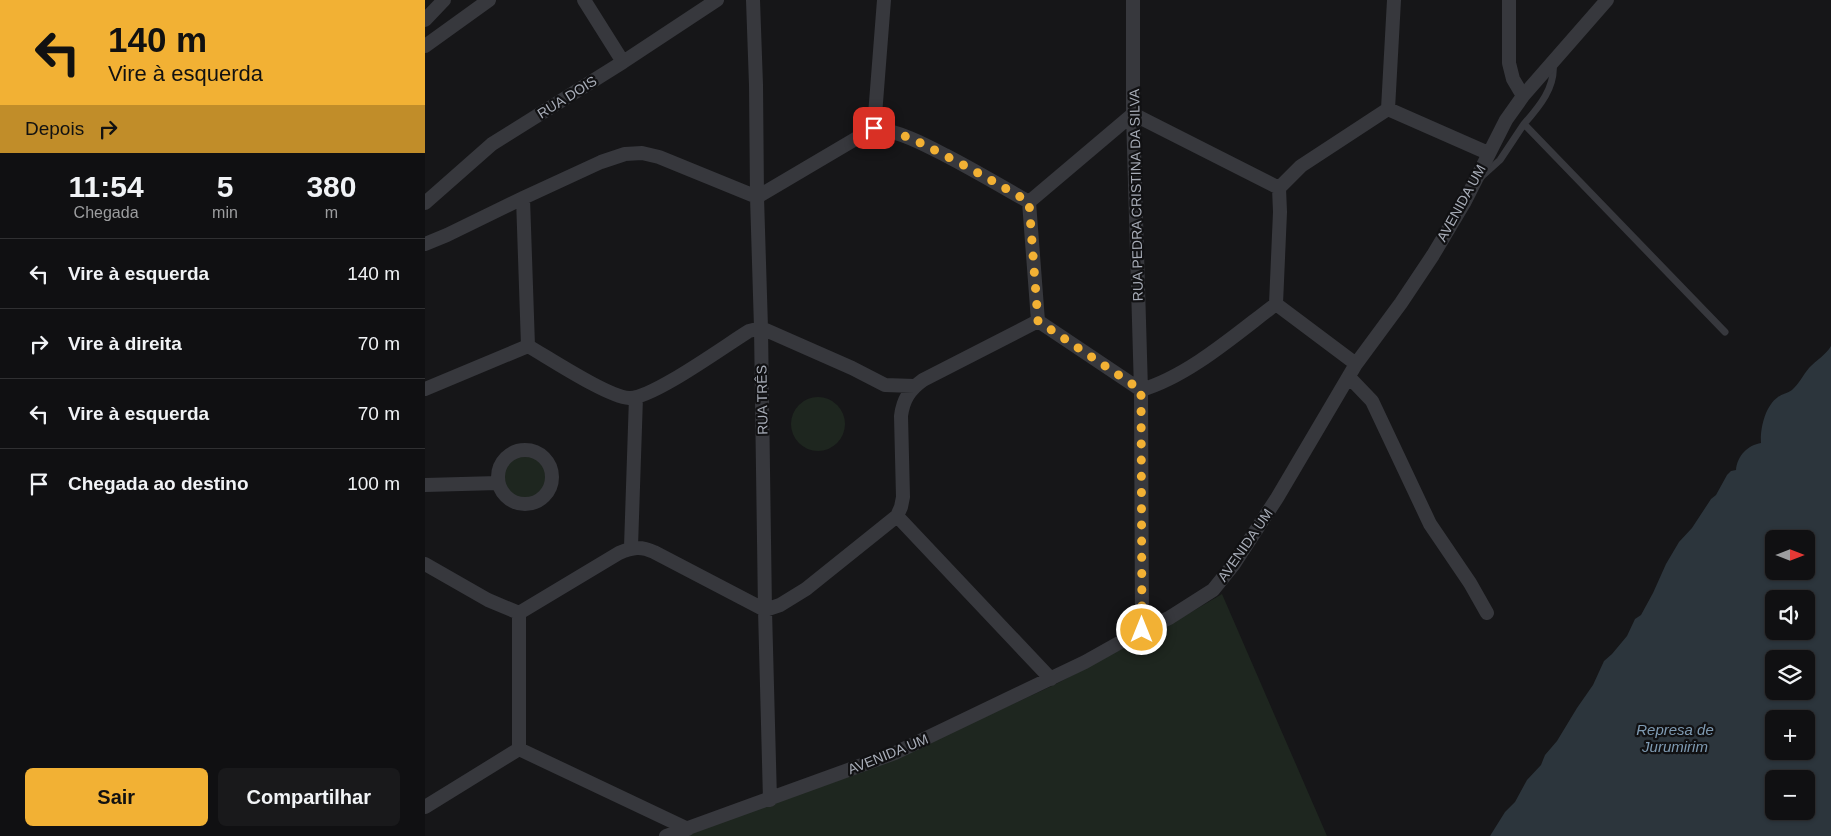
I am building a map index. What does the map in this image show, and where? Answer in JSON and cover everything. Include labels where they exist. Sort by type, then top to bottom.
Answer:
[{"type":"street","points":[[425,20],[444,0]]},
{"type":"street","points":[[425,46],[489,0]]},
{"type":"street","points":[[584,0],[623,62]]},
{"type":"street","name":"RUA DOIS","points":[[425,203],[491,144],[623,62],[717,0]]},
{"type":"street","name":"RUA TRÊS","points":[[753,0],[770,800]]},
{"type":"street","points":[[874,128],[884,0]]},
{"type":"street","name":"RUA PEDRA CRISTINA DA SILVA","points":[[1133,0],[1133,114],[1141,390],[1142,630]]},
{"type":"street","points":[[1388,108],[1394,0]]},
{"type":"street","points":[[1509,0],[1509,63],[1513,79],[1523,96]]},
{"type":"street","name":"AVENIDA UM","points":[[666,836],[770,800],[895,753],[1051,678],[1142,630],[1169,618],[1213,590],[1234,564],[1277,498],[1356,364],[1401,303],[1433,254],[1488,153],[1523,96],[1607,0]]},
{"type":"street","points":[[1388,108],[1488,153]]},
{"type":"street","points":[[1276,304],[1280,212],[1279,188],[1301,166],[1388,108]]},
{"type":"street","points":[[1029,202],[1133,114],[1279,188]]},
{"type":"street","points":[[425,244],[601,162],[625,154],[642,153],[659,157],[757,197],[874,128],[892,131],[917,141],[976,171],[1029,202]]},
{"type":"street","points":[[523,198],[528,346]]},
{"type":"street","points":[[1029,202],[1038,321]]},
{"type":"street","points":[[1038,321],[1141,390],[1155,386],[1179,374],[1276,304]]},
{"type":"street","points":[[1276,304],[1356,364]]},
{"type":"street","points":[[519,612],[631,547],[642,547],[654,552],[765,610],[780,604],[806,589],[897,516],[903,497],[901,410],[907,394],[914,386],[1038,321]]},
{"type":"street","points":[[528,346],[614,394],[630,398],[650,392],[749,331],[761,328],[852,368],[885,385],[914,386]]},
{"type":"street","points":[[425,389],[528,346]]},
{"type":"street","points":[[1349,377],[1372,401],[1434,530],[1470,583],[1487,613]]},
{"type":"street","points":[[885,385],[901,410]]},
{"type":"street","points":[[631,547],[636,397]]},
{"type":"street","points":[[425,484],[498,483]]},
{"type":"street","points":[[897,516],[1051,678]]},
{"type":"street","points":[[425,564],[488,600],[519,612]]},
{"type":"street","points":[[519,612],[519,749]]},
{"type":"street","points":[[425,807],[519,749]]},
{"type":"street","points":[[519,749],[688,829]]},
{"type":"lane","points":[[1473,183],[1501,160],[1552,84],[1553,60]]},
{"type":"lane","points":[[1524,124],[1725,332]]},
{"type":"shaded area","points":[[818,397],[828,399],[837,405],[843,414],[845,424],[843,434],[837,443],[828,449],[818,451],[808,449],[799,443],[793,434],[791,424],[793,414],[799,405],[808,399]]},
{"type":"shaded area","points":[[525,453],[534,455],[542,460],[547,468],[549,477],[547,486],[542,494],[534,499],[525,501],[516,499],[508,494],[503,486],[501,477],[503,468],[508,460],[516,455]]},
{"type":"shaded area","points":[[1222,594],[1327,836],[679,836],[902,755],[1054,685]]},
{"type":"water","name":"Represa de Jurumirim","points":[[1831,346],[1831,836],[1490,836],[1505,812],[1515,802],[1527,780],[1541,765],[1545,755],[1557,741],[1593,685],[1604,661],[1627,636],[1635,619],[1641,615],[1679,542],[1692,528],[1711,499],[1716,495],[1727,475],[1731,471],[1736,470],[1744,452],[1752,446],[1761,443],[1761,431],[1773,401],[1794,388],[1809,368]]},
{"type":"route","points":[[874,128],[892,131],[917,141],[976,171],[1029,202],[1038,321],[1141,390],[1142,630]]}]
